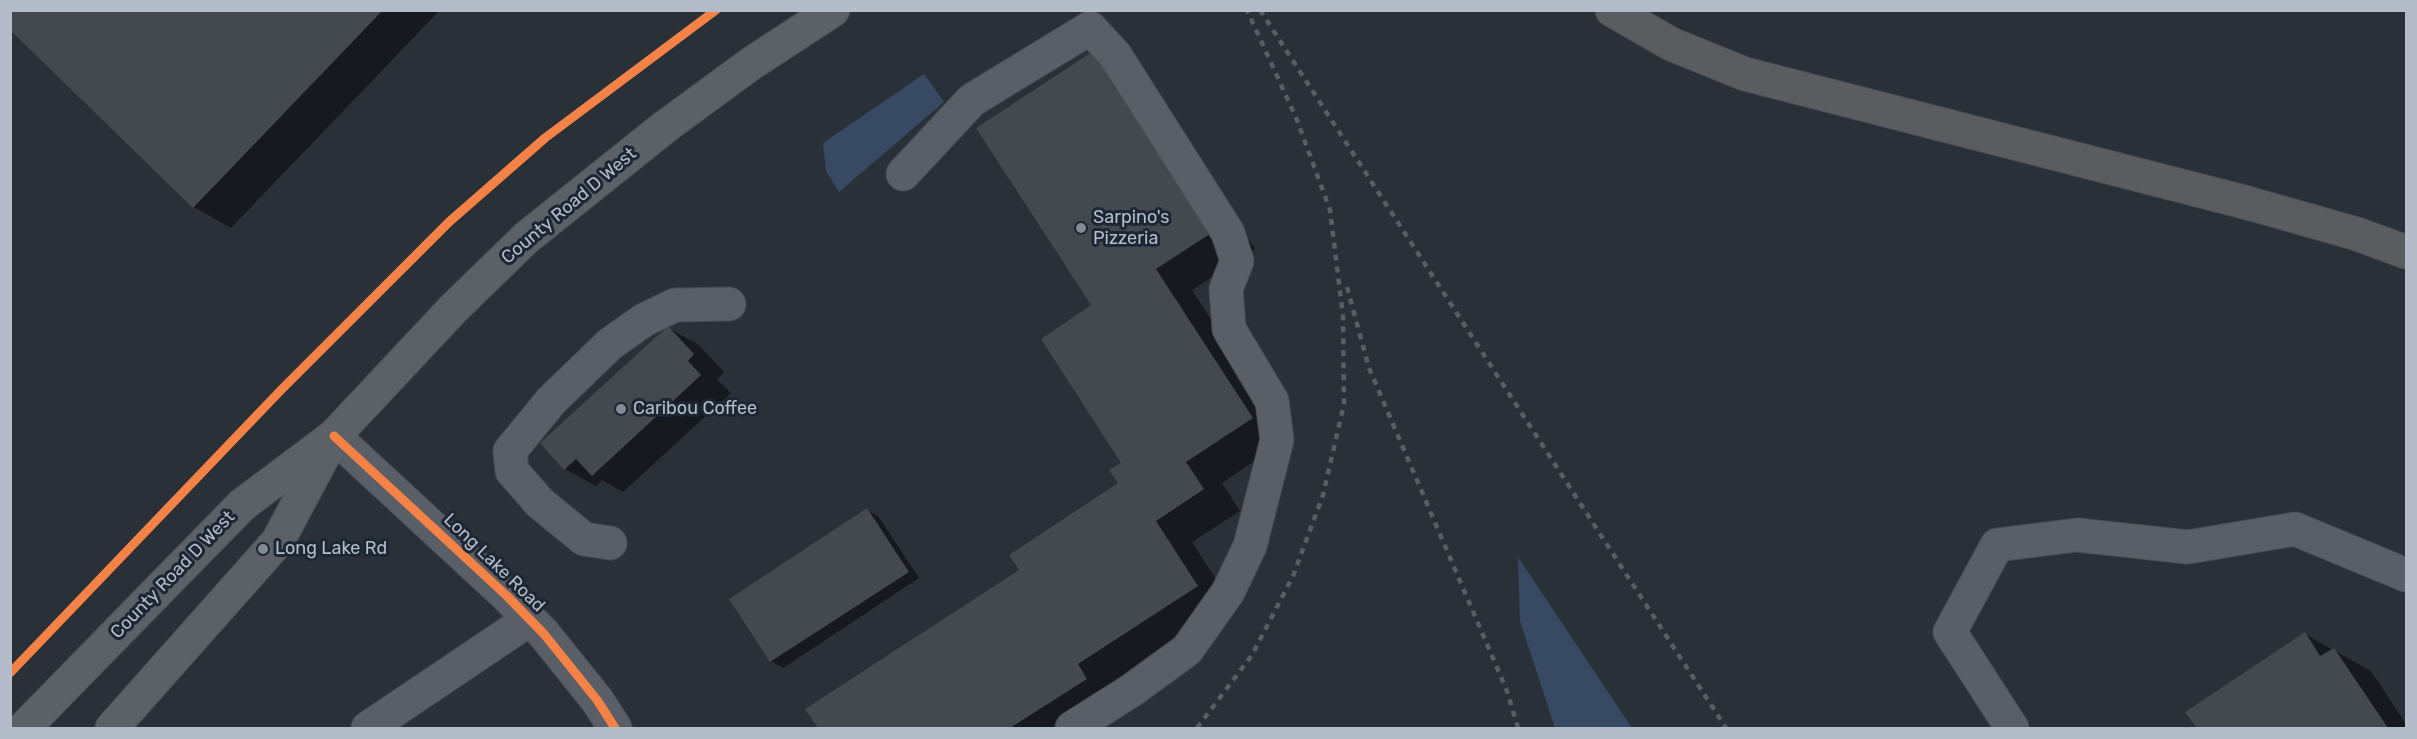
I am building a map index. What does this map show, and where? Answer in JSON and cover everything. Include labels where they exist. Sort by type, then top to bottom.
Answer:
[{"type":"highway","points":[[1612,10],[1671,44],[1745,74],[2248,202],[2357,234],[2406,252]]},
{"type":"main road","name":"County Road D West","points":[[24,729],[242,505],[334,436],[453,309],[526,238],[666,126],[752,63],[833,10]]},
{"type":"main road","name":"County Road D West","points":[[112,729],[278,541],[334,436]]},
{"type":"street","points":[[903,174],[972,100],[1090,28],[1116,55],[1222,223],[1228,233],[1237,261],[1226,289],[1229,329],[1272,402],[1277,440],[1250,546],[1228,592],[1187,650],[1132,690],[1072,729]]},
{"type":"street","points":[[610,543],[584,539],[540,503],[512,471],[510,451],[551,400],[610,344],[644,320],[675,305],[729,304]]},
{"type":"street","name":"Long Lake Road","points":[[334,436],[530,619],[597,700],[615,729]]},
{"type":"street","points":[[2012,729],[1950,632],[1997,545],[2077,535],[2187,547],[2295,529],[2406,575]]},
{"type":"street","points":[[368,729],[530,619]]},
{"type":"water","points":[[924,74],[944,102],[839,192],[826,171],[823,143]]},
{"type":"water","points":[[1518,557],[1632,728],[1555,728],[1520,621]]},
{"type":"building","points":[[10,10],[383,10],[193,208],[10,30]]},
{"type":"building","points":[[1101,46],[1219,228],[1156,269],[1253,418],[1186,462],[1204,489],[1156,521],[1198,586],[1078,664],[1087,679],[1010,728],[818,728],[805,709],[1019,570],[1009,555],[1118,483],[1109,470],[1121,463],[1041,339],[1091,305],[976,128]]},
{"type":"building","name":"Caribou Coffee","points":[[668,326],[694,354],[688,361],[701,375],[592,476],[576,459],[564,470],[540,443]]},
{"type":"building","points":[[867,508],[909,572],[770,662],[729,599]]},
{"type":"building","points":[[2305,632],[2320,656],[2334,648],[2388,728],[2197,728],[2185,712]]},
{"type":"railway","points":[[1197,728],[1252,655],[1293,576],[1323,495],[1344,404],[1343,316],[1330,210],[1297,120],[1247,10]]},
{"type":"railway","points":[[1260,10],[1726,728]]},
{"type":"railway","points":[[1347,287],[1369,368],[1507,691],[1518,728]]},
{"type":"cycle path","points":[[10,673],[281,390],[449,222],[545,138],[716,10]]},
{"type":"cycle path","points":[[334,436],[507,596],[544,634],[597,700],[615,728]]},
{"type":"place","name":"Sarpino's Pizzeria","points":[[1081,228]]},
{"type":"place","name":"Caribou Coffee","points":[[621,409]]},
{"type":"place","name":"Long Lake Rd","points":[[263,549]]}]
